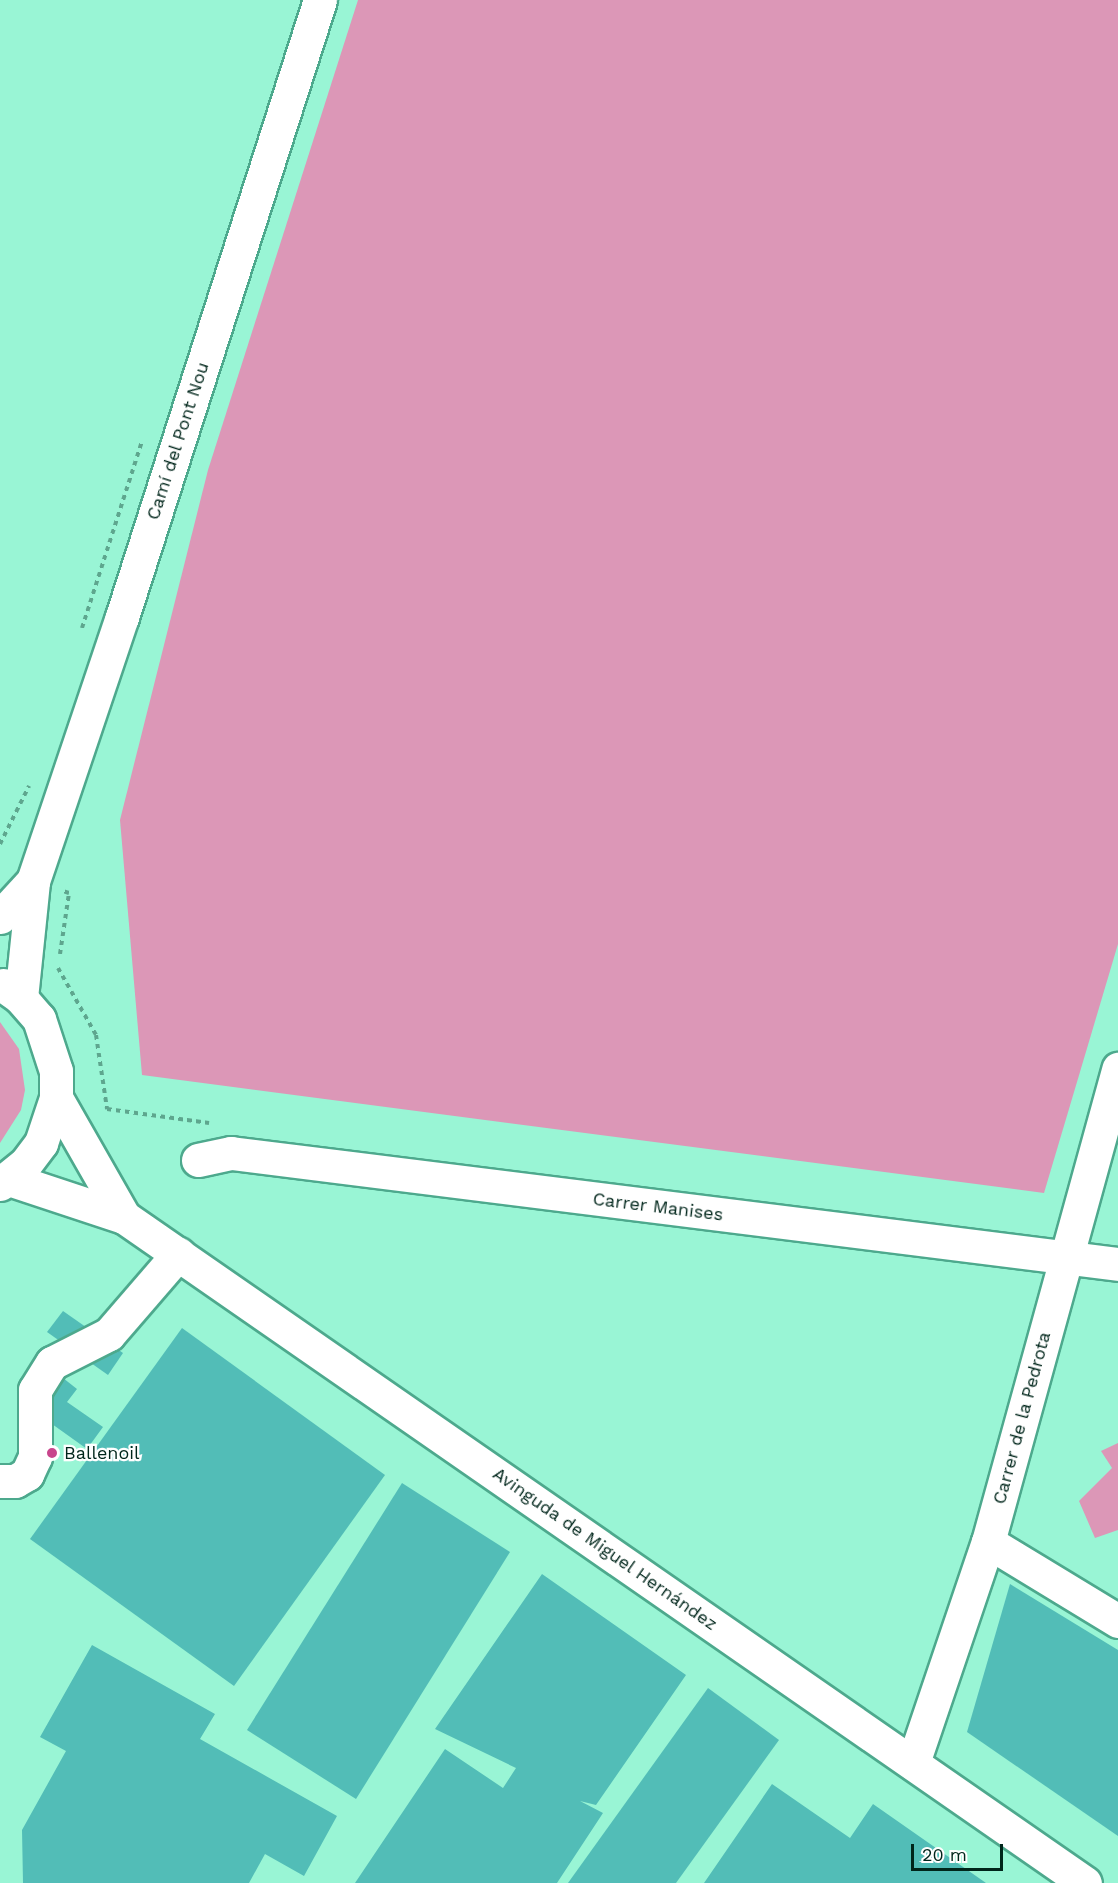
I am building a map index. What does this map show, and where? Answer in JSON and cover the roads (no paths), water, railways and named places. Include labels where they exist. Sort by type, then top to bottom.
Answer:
[{"type":"street","name":"Camí del Pont Nou","points":[[10,990],[33,881],[126,605],[320,0]]},
{"type":"street","name":"Camí del Pont Nou","points":[[0,917],[33,881]]},
{"type":"street","points":[[5,1181],[41,1143],[56,1098],[56,1071],[50,1044],[39,1019],[10,990]]},
{"type":"street","name":"Carrer de la Pedrota","points":[[913,1763],[988,1542],[1118,1069]]},
{"type":"street","name":"Avinguda de Miguel Hernández","points":[[56,1098],[124,1217]]},
{"type":"street","name":"Carrer Manises","points":[[198,1160],[231,1153],[1118,1264]]},
{"type":"street","name":"Avinguda de Miguel Hernández","points":[[5,1181],[124,1217],[1085,1883]]},
{"type":"street","points":[[0,1481],[15,1481],[27,1474],[34,1457],[34,1390],[52,1363],[109,1334],[178,1254]]},
{"type":"street","points":[[988,1542],[1118,1621]]},
{"type":"place","name":"Ballenoil","points":[[52,1453]]}]
